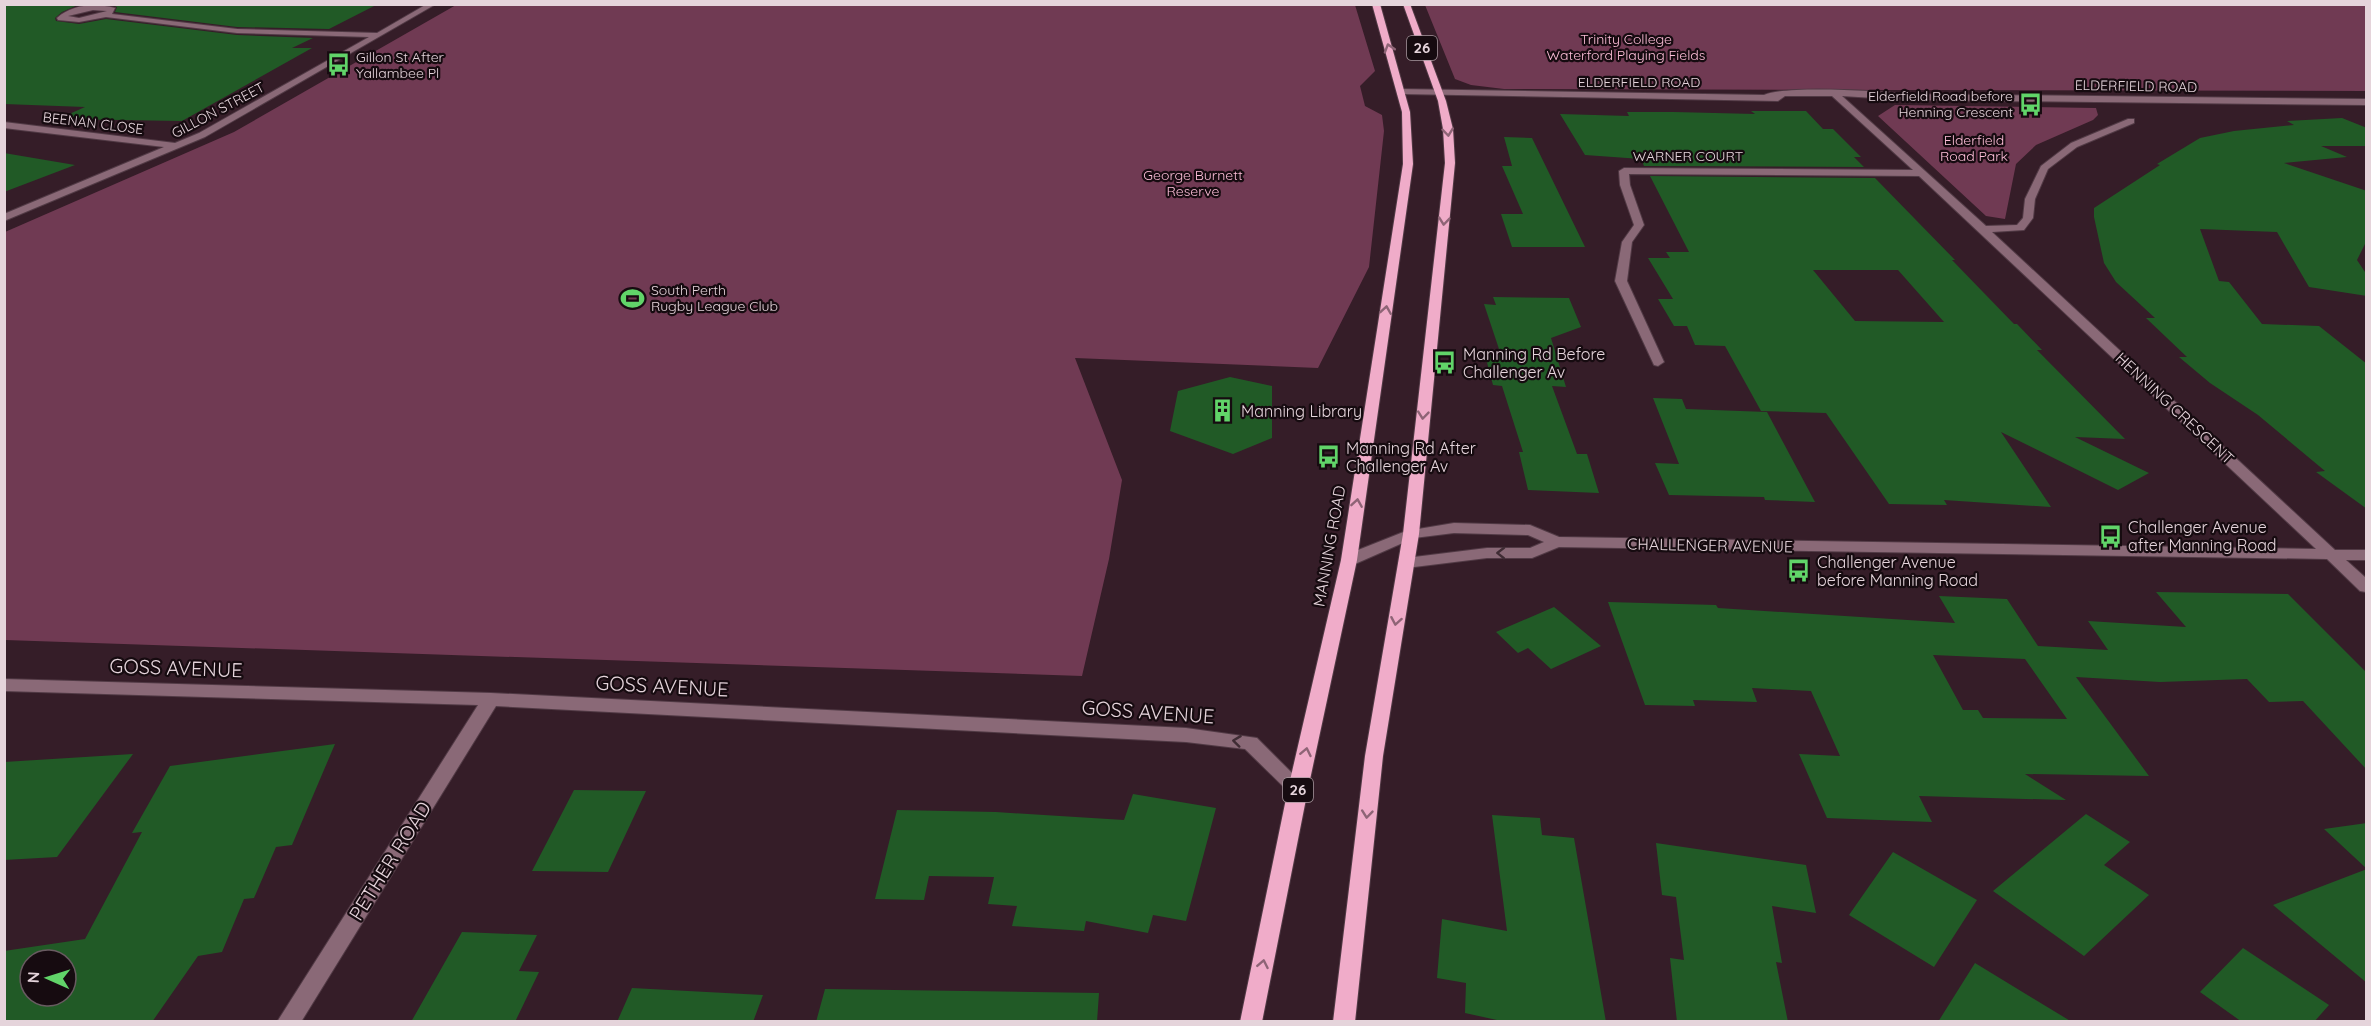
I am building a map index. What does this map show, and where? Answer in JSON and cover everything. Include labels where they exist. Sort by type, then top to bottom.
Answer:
[{"type":"main road","name":"MANNING ROAD","points":[[1251,1022],[1298,789],[1348,561],[1408,164],[1403,96],[1376,4]]},
{"type":"main road","name":"26","points":[[1344,1022],[1374,756],[1411,534],[1450,163],[1448,129],[1440,96],[1406,4]]},
{"type":"street","name":"GILLON STREET","points":[[4,218],[179,146],[218,127],[434,4]]},
{"type":"street","points":[[106,15],[112,9],[81,10],[68,13],[61,18],[83,20],[106,15],[237,31],[381,35]]},
{"type":"street","name":"ELDERFIELD ROAD","points":[[1403,96],[1521,99],[1545,95],[1768,96],[1840,99],[1906,97],[2367,102]]},
{"type":"street","name":"HENNING CRESCENT","points":[[1840,99],[2367,587]]},
{"type":"street","points":[[2352,102],[2367,109]]},
{"type":"street","points":[[1983,229],[2020,228],[2028,218],[2030,199],[2044,168],[2074,145],[2131,121]]},
{"type":"street","name":"BEENAN CLOSE","points":[[4,125],[179,146]]},
{"type":"street","name":"WARNER COURT","points":[[1658,362],[1621,281],[1627,243],[1639,225],[1638,210],[1623,183],[1624,171],[1921,173]]},
{"type":"street","name":"CHALLENGER AVENUE","points":[[1348,561],[1411,534],[1454,528],[1530,530],[1557,542],[2367,555]]},
{"type":"street","name":"CHALLENGER AVENUE","points":[[1406,563],[1486,553],[1532,553],[1557,542]]},
{"type":"street","name":"GOSS AVENUE","points":[[4,685],[491,699],[1186,735],[1250,743],[1298,789]]},
{"type":"street","name":"PETHER ROAD","points":[[288,1022],[491,699]]},
{"type":"green space","name":"George Burnett Reserve","points":[[456,5],[1355,5],[1375,71],[1360,86],[1365,106],[1382,115],[1384,131],[1369,267],[1318,368],[1075,358],[1122,480],[1109,559],[1082,676],[5,640],[5,232],[234,132]]},
{"type":"green space","name":"Trinity College Waterford Playing Fields","points":[[1425,5],[2366,5],[2366,91],[1504,89],[1471,85],[1455,79]]},
{"type":"green space","name":"Elderfield Road Park","points":[[1895,105],[2096,108],[2098,115],[2093,120],[2036,145],[2016,164],[2005,219],[1986,216],[1878,116]]},
{"type":"building","points":[[4,4],[80,4],[62,12],[55,18],[56,21],[79,24],[106,19],[237,35],[313,38],[292,48],[312,48],[182,121],[58,119],[85,107],[4,104]]},
{"type":"building","points":[[109,4],[378,4],[329,29],[237,27],[115,12],[117,7]]},
{"type":"building","points":[[1751,111],[1806,111],[1823,129],[1833,129],[1861,157],[1854,157],[1864,167],[1644,166],[1641,159],[1585,155],[1560,114],[1629,116],[1627,112],[1674,112],[1755,114]]},
{"type":"building","points":[[2342,118],[2367,128],[2367,146],[2321,146],[2347,157],[2284,163],[2367,191],[2367,240],[2357,260],[2367,275],[2367,296],[2309,287],[2277,232],[2200,229],[2219,281],[2229,282],[2262,324],[2319,326],[2367,364],[2367,509],[2316,472],[2325,471],[2258,415],[2210,383],[2179,357],[2187,357],[2146,318],[2155,318],[2116,282],[2104,263],[2094,217],[2094,208],[2160,165],[2157,164],[2200,138],[2234,131],[2294,125],[2287,121]]},
{"type":"building","points":[[1504,137],[1532,138],[1585,247],[1512,247],[1501,214],[1523,214],[1502,166],[1512,166]]},
{"type":"building","points":[[4,153],[75,165],[4,192]]},
{"type":"building","points":[[1650,176],[1875,178],[2014,324],[2017,324],[2042,350],[2037,350],[2125,439],[2075,437],[2149,473],[2118,490],[2001,432],[2051,507],[1944,500],[1947,505],[1889,504],[1826,413],[1761,411],[1725,346],[1695,345],[1687,326],[1674,326],[1658,299],[1673,299],[1648,258],[1670,258],[1666,252],[1689,252]],"holes":[[[1813,270],[1898,270],[1944,322],[1855,321]]]},
{"type":"building","points":[[1493,297],[1569,298],[1581,327],[1551,338],[1566,387],[1552,386],[1577,454],[1587,454],[1599,493],[1528,490],[1519,452],[1523,452],[1502,386],[1493,385],[1485,355],[1501,355],[1484,304],[1496,305]]},
{"type":"building","name":"Manning Library","points":[[1230,377],[1272,386],[1272,438],[1233,454],[1170,431],[1178,391]]},
{"type":"building","points":[[1653,398],[1682,399],[1686,409],[1767,412],[1815,502],[1765,500],[1764,497],[1669,495],[1655,463],[1679,464]]},
{"type":"building","points":[[2156,592],[2288,594],[2367,673],[2367,770],[2303,701],[2269,702],[2247,679],[2160,682],[2076,677],[2149,776],[2025,774],[2066,800],[1919,796],[1932,822],[1827,818],[1799,754],[1840,756],[1811,691],[1752,688],[1757,702],[1693,700],[1695,706],[1645,705],[1608,602],[1716,605],[1718,608],[1955,623],[1939,596],[2007,599],[2038,646],[2108,650],[2088,621],[2186,627]],"holes":[[[1933,655],[2025,659],[2067,719],[1983,718],[1978,710],[1963,710]]]},
{"type":"building","points":[[1554,607],[1601,646],[1551,669],[1528,648],[1518,653],[1496,632]]},
{"type":"building","points":[[335,744],[292,845],[276,847],[254,898],[244,899],[222,952],[198,956],[152,1022],[4,1022],[4,951],[18,949],[18,1008],[78,1008],[78,948],[24,948],[85,939],[142,832],[132,833],[170,766]]},
{"type":"building","points":[[133,754],[57,857],[4,860],[4,762]]},
{"type":"building","points":[[574,790],[646,791],[608,872],[532,871]]},
{"type":"building","points":[[1133,794],[1216,808],[1186,921],[1153,915],[1148,933],[1086,921],[1084,931],[1012,926],[1017,906],[988,904],[994,877],[929,876],[924,900],[875,899],[897,810],[996,812],[1124,820]]},
{"type":"building","points":[[2086,814],[2130,842],[2104,865],[2149,895],[2084,956],[1993,891]]},
{"type":"building","points":[[1492,815],[1540,818],[1542,835],[1574,838],[1606,1022],[1506,1022],[1465,1013],[1466,983],[1437,978],[1442,919],[1507,931]]},
{"type":"building","points":[[2367,823],[2367,869],[2324,829]]},
{"type":"building","points":[[1656,843],[1806,865],[1816,913],[1772,906],[1782,963],[1776,962],[1788,1022],[1677,1022],[1670,958],[1684,960],[1676,897],[1662,895]]},
{"type":"building","points":[[1893,852],[1977,900],[1934,967],[1849,915]]},
{"type":"building","points":[[2367,869],[2367,983],[2273,905]]},
{"type":"building","points":[[462,932],[537,935],[519,971],[539,972],[515,1022],[411,1022]]},
{"type":"building","points":[[2243,948],[2329,1005],[2314,1022],[2242,1022],[2200,992]]},
{"type":"building","points":[[1975,963],[2072,1022],[1938,1022]]},
{"type":"building","points":[[632,988],[763,995],[753,1022],[617,1022]]},
{"type":"building","points":[[825,989],[1099,993],[1097,1022],[816,1022]]},
{"type":"place","name":"Gillon St After Yallambee Pl","points":[[338,65]]},
{"type":"place","name":"Elderfield Road before Henning Crescent","points":[[2031,104]]},
{"type":"place","name":"South Perth Rugby League Club","points":[[633,298]]},
{"type":"place","name":"Manning Rd Before Challenger Av","points":[[1445,363]]},
{"type":"place","name":"Manning Library","points":[[1223,411]]},
{"type":"place","name":"Manning Rd After Challenger Av","points":[[1328,457]]},
{"type":"place","name":"Challenger Avenue after Manning Road","points":[[2110,536]]},
{"type":"place","name":"Challenger Avenue before Manning Road","points":[[1799,571]]}]
